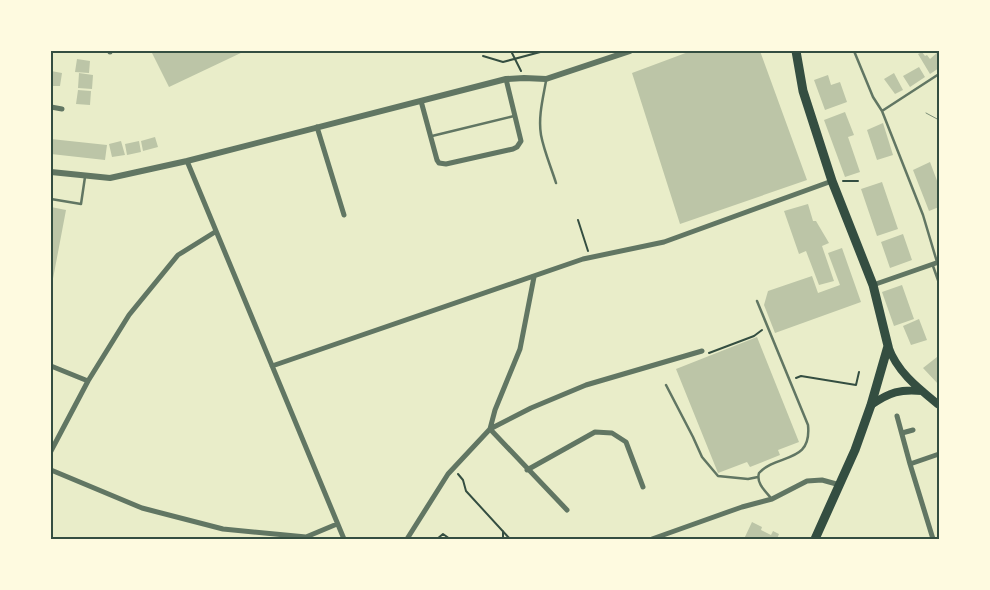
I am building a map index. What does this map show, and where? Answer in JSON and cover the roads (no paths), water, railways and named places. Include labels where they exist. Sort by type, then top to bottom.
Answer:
[{"type":"highway","points":[[796,51],[804,92],[832,181],[873,285],[888,346],[855,450],[815,539]]},
{"type":"main road","points":[[798,62],[802,51]]},
{"type":"main road","points":[[888,346],[892,358],[900,370],[939,405]]},
{"type":"main road","points":[[871,404],[897,391],[922,391]]},
{"type":"street","points":[[51,172],[85,177],[110,178],[187,161],[506,80],[524,78],[546,79],[630,51]]},
{"type":"street","points":[[421,101],[436,160],[442,164],[513,149],[521,141],[506,80]]},
{"type":"street","points":[[51,107],[62,109]]},
{"type":"street","points":[[317,127],[344,215]]},
{"type":"street","points":[[187,161],[344,539]]},
{"type":"street","points":[[272,366],[590,258],[664,242],[832,181]]},
{"type":"street","points":[[51,451],[88,381],[129,314],[178,255],[216,232]]},
{"type":"street","points":[[873,285],[936,263]]},
{"type":"street","points":[[490,429],[495,410],[520,349],[534,277]]},
{"type":"street","points":[[407,539],[448,474],[490,429],[531,408],[586,385],[700,351]]},
{"type":"street","points":[[51,366],[88,381]]},
{"type":"street","points":[[897,416],[933,539]]},
{"type":"street","points":[[490,429],[567,510]]},
{"type":"street","points":[[902,433],[913,430]]},
{"type":"street","points":[[527,470],[595,432],[612,432],[626,442],[643,487]]},
{"type":"street","points":[[910,464],[939,454]]},
{"type":"street","points":[[51,470],[142,508],[223,529],[306,536],[337,524]]},
{"type":"street","points":[[652,539],[666,537],[742,508],[772,499],[798,485],[816,479],[840,485]]},
{"type":"lane","points":[[854,51],[882,111],[923,215],[936,263],[939,283]]},
{"type":"lane","points":[[882,111],[939,74]]},
{"type":"lane","points":[[546,79],[541,112],[541,133],[547,159],[556,183]]},
{"type":"lane","points":[[430,136],[515,116]]},
{"type":"lane","points":[[51,200],[81,204],[85,177]]},
{"type":"lane","points":[[757,301],[788,380],[808,424],[809,436],[805,446],[798,453],[761,470],[758,477],[761,487],[772,499]]},
{"type":"lane","points":[[666,385],[702,457],[718,476],[748,479],[758,477]]},
{"type":"tram line","points":[[926,113],[939,120]]}]
